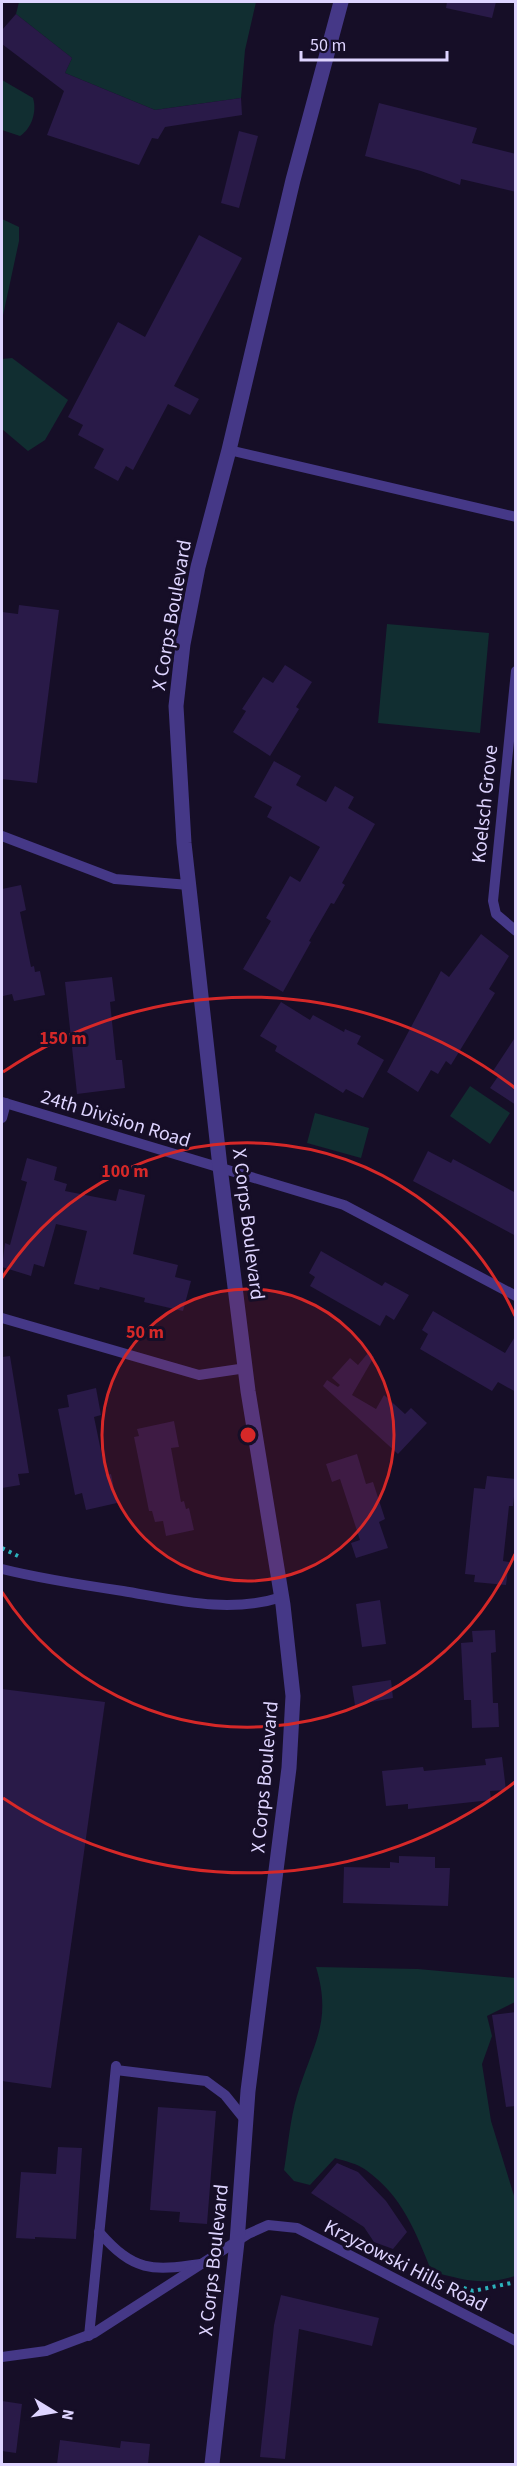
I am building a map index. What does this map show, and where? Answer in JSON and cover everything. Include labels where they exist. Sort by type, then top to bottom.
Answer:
[{"type":"street","name":"X Corps Boulevard","points":[[212,2464],[237,2242],[248,2091],[289,1768],[293,1696],[282,1597],[246,1368],[220,1167],[184,843],[176,706],[183,644],[198,567],[229,450],[293,180],[341,2]]},
{"type":"lane","points":[[229,450],[516,517]]},
{"type":"lane","name":"Koelsch Grove","points":[[516,671],[493,901],[496,914],[516,932]]},
{"type":"lane","points":[[2,836],[115,879],[189,885]]},
{"type":"lane","points":[[2,1118],[4,1103]]},
{"type":"lane","name":"24th Division Road","points":[[4,1103],[344,1205],[516,1296]]},
{"type":"lane","points":[[2,1318],[199,1375],[246,1368]]},
{"type":"lane","points":[[2,1569],[34,1578],[192,1603],[249,1606],[282,1597]]},
{"type":"lane","points":[[89,2336],[116,2068],[206,2081],[225,2095],[246,2121]]},
{"type":"lane","name":"Krzyzowski Hills Road","points":[[237,2242],[258,2228],[268,2225],[297,2228],[516,2341]]},
{"type":"lane","points":[[99,2232],[117,2252],[144,2266],[204,2263]]},
{"type":"lane","points":[[2,2356],[46,2351],[89,2336],[237,2242]]},
{"type":"path","points":[[428,2276],[473,2291],[516,2282]]},
{"type":"green space","points":[[19,2],[256,2],[245,50],[241,98],[155,110],[65,73],[72,58],[16,14]]},
{"type":"green space","points":[[2,80],[33,98],[32,119],[28,129],[20,136],[2,130]]},
{"type":"green space","points":[[2,219],[19,227],[19,241],[2,320]]},
{"type":"green space","points":[[12,358],[68,400],[45,440],[28,451],[2,429],[2,359]]},
{"type":"green space","points":[[387,624],[489,633],[480,733],[378,723]]},
{"type":"green space","points":[[470,1086],[510,1113],[490,1144],[450,1116]]},
{"type":"green space","points":[[315,1113],[369,1128],[361,1158],[307,1143]]},
{"type":"green space","points":[[316,1967],[418,1969],[515,1978],[515,2002],[487,2016],[492,2036],[482,2064],[491,2121],[515,2199],[515,2276],[483,2281],[432,2272],[399,2203],[379,2180],[359,2166],[335,2158],[310,2185],[294,2181],[284,2170],[295,2105],[321,2019],[321,1987]]},
{"type":"building","points":[[447,2],[496,2],[492,18],[446,8]]},
{"type":"building","points":[[16,14],[72,58],[65,73],[155,110],[241,98],[242,115],[165,127],[158,139],[152,138],[139,165],[47,135],[64,91],[2,44],[2,30]]},
{"type":"building","points":[[379,103],[477,128],[472,143],[516,154],[516,192],[461,179],[460,185],[421,171],[365,156]]},
{"type":"building","points":[[239,131],[258,136],[239,208],[221,203]]},
{"type":"building","points":[[199,235],[242,258],[174,386],[199,399],[190,415],[168,404],[133,470],[126,466],[118,481],[94,468],[104,449],[78,435],[83,425],[68,417],[118,322],[145,337]]},
{"type":"building","points":[[19,605],[59,610],[37,783],[2,779],[2,612],[18,614]]},
{"type":"building","points":[[285,665],[312,682],[296,707],[299,709],[270,756],[233,732],[246,711],[242,709],[263,677],[273,683]]},
{"type":"building","points":[[274,761],[301,776],[296,785],[326,802],[335,786],[354,797],[348,808],[375,824],[342,883],[345,885],[334,904],[331,903],[283,992],[243,969],[271,921],[266,918],[290,876],[300,882],[320,847],[267,817],[272,807],[254,797]]},
{"type":"building","points":[[21,885],[26,910],[20,912],[31,967],[34,966],[35,972],[40,971],[45,995],[14,1001],[12,994],[3,996],[2,889]]},
{"type":"building","points":[[481,934],[509,956],[489,989],[495,993],[451,1065],[446,1061],[438,1074],[431,1070],[418,1092],[387,1072],[441,971],[449,977]]},
{"type":"building","points":[[112,977],[115,1001],[110,1002],[116,1060],[122,1060],[125,1088],[77,1094],[65,982]]},
{"type":"building","points":[[281,1002],[310,1020],[313,1015],[344,1032],[345,1029],[361,1036],[357,1044],[384,1060],[363,1098],[346,1089],[343,1093],[275,1051],[277,1046],[260,1036]]},
{"type":"building","points":[[516,1036],[516,1105],[490,1088],[499,1075],[493,1071]]},
{"type":"building","points":[[428,1151],[451,1163],[453,1159],[516,1193],[516,1236],[413,1181]]},
{"type":"building","points":[[27,1158],[57,1167],[54,1180],[67,1184],[65,1191],[116,1201],[119,1189],[145,1195],[133,1254],[178,1265],[175,1277],[191,1281],[183,1311],[144,1302],[145,1298],[100,1287],[99,1290],[74,1284],[87,1231],[56,1224],[44,1267],[34,1264],[31,1276],[2,1267],[5,1243],[10,1245],[27,1182],[21,1180]]},
{"type":"building","points":[[321,1251],[382,1286],[385,1282],[409,1295],[394,1320],[386,1315],[380,1326],[310,1286],[315,1277],[309,1273]]},
{"type":"building","points":[[433,1311],[505,1353],[516,1335],[516,1392],[498,1382],[492,1391],[420,1349],[428,1334],[422,1330]]},
{"type":"building","points":[[368,1353],[374,1357],[352,1395],[376,1409],[384,1395],[405,1414],[411,1408],[427,1423],[398,1454],[323,1386],[327,1380],[338,1387],[340,1385],[332,1378],[350,1358],[358,1365]]},
{"type":"building","points":[[10,1356],[29,1473],[18,1474],[20,1485],[2,1488],[2,1357]]},
{"type":"building","points":[[96,1388],[101,1415],[94,1417],[106,1475],[111,1474],[117,1503],[86,1510],[82,1493],[75,1495],[58,1409],[69,1407],[67,1395]]},
{"type":"building","points":[[174,1421],[179,1447],[171,1448],[181,1502],[184,1501],[186,1509],[189,1508],[194,1530],[166,1536],[163,1521],[155,1522],[152,1511],[149,1511],[134,1437],[139,1436],[137,1429]]},
{"type":"building","points":[[357,1454],[366,1484],[373,1482],[385,1519],[379,1522],[388,1548],[356,1558],[351,1543],[360,1540],[340,1479],[332,1482],[326,1464]]},
{"type":"building","points":[[487,1476],[516,1479],[513,1506],[509,1506],[503,1561],[509,1562],[506,1585],[474,1582],[475,1575],[465,1574],[474,1488],[485,1489]]},
{"type":"building","points":[[380,1600],[386,1644],[362,1647],[356,1604]]},
{"type":"building","points":[[495,1630],[496,1652],[491,1653],[493,1703],[498,1703],[499,1727],[472,1728],[471,1700],[464,1700],[461,1643],[473,1642],[472,1631]]},
{"type":"building","points":[[391,1680],[393,1698],[355,1705],[352,1686]]},
{"type":"building","points":[[2,1689],[105,1702],[51,2088],[2,2081]]},
{"type":"building","points":[[502,1757],[506,1790],[490,1791],[491,1800],[408,1809],[408,1804],[386,1806],[382,1771],[423,1767],[424,1771],[486,1765],[485,1759]]},
{"type":"building","points":[[399,1856],[435,1857],[435,1868],[450,1868],[448,1906],[343,1903],[344,1867],[390,1868],[390,1862],[399,1863]]},
{"type":"building","points":[[516,2012],[516,2106],[506,2107],[492,2015]]},
{"type":"building","points":[[158,2107],[216,2111],[207,2224],[179,2222],[180,2212],[150,2210]]},
{"type":"building","points":[[58,2147],[82,2148],[76,2239],[16,2238],[21,2172],[56,2174]]},
{"type":"building","points":[[337,2163],[358,2172],[386,2201],[407,2232],[393,2249],[374,2242],[364,2227],[311,2193]]},
{"type":"building","points":[[281,2295],[379,2318],[372,2346],[299,2329],[285,2459],[260,2457],[274,2325]]},
{"type":"building","points":[[2,2401],[22,2404],[16,2453],[2,2451]]},
{"type":"building","points":[[60,2440],[120,2448],[121,2441],[150,2444],[148,2464],[57,2464]]}]
